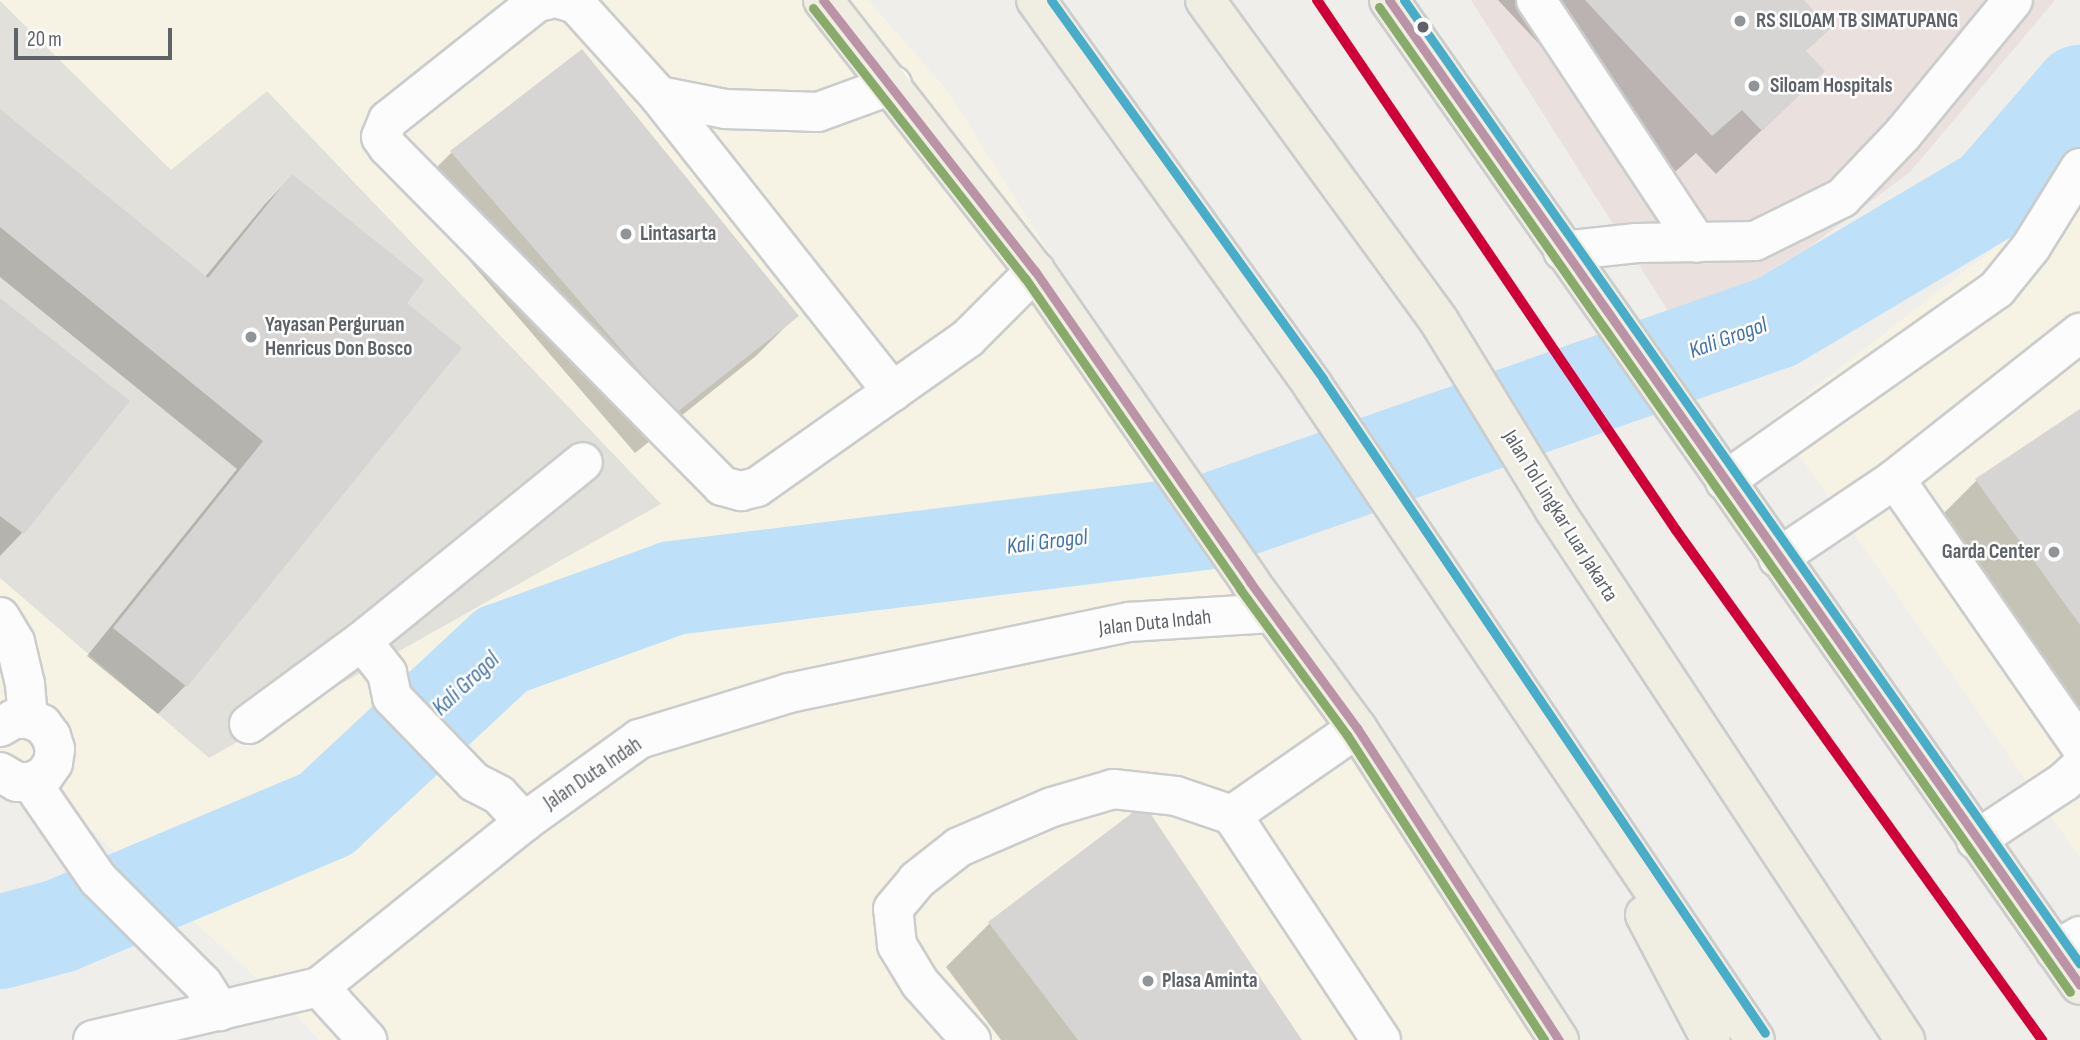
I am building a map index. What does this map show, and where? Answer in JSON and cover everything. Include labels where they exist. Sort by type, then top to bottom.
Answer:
[{"type":"highway","points":[[824,0],[1035,271],[1250,582],[1357,728],[1559,1040]]},
{"type":"highway","points":[[1037,0],[1313,386],[1559,754],[1755,1040]]},
{"type":"highway","name":"Jalan Tol Lingkar Luar Jakarta","points":[[1205,0],[1439,321],[1554,509],[1895,1025],[1921,1040]]},
{"type":"highway","points":[[1389,0],[1976,839],[2067,943],[2080,985]]},
{"type":"highway","points":[[1559,754],[1711,1040]]},
{"type":"street","points":[[1536,0],[1697,243]]},
{"type":"street","points":[[1563,251],[1637,243],[1755,241],[1842,198],[1903,134],[2013,0]]},
{"type":"street","points":[[893,392],[659,96],[576,4],[546,1],[388,120],[381,137],[387,147],[722,486],[741,491],[757,487],[893,392],[968,338],[1035,271]]},
{"type":"street","points":[[659,96],[725,109],[818,112],[892,85]]},
{"type":"street","points":[[1717,470],[1997,289],[2031,247],[2080,168]]},
{"type":"street","points":[[1778,558],[1895,479],[2080,333]]},
{"type":"street","points":[[248,724],[362,641],[583,462]]},
{"type":"street","points":[[1895,479],[2080,745]]},
{"type":"street","name":"Jalan Duta Indah","points":[[93,1040],[211,997],[319,987],[497,791],[639,739],[789,692],[1129,622],[1272,613]]},
{"type":"street","points":[[0,617],[15,642],[25,684],[14,723],[42,724],[51,736],[55,750],[52,763],[44,776],[12,782]]},
{"type":"street","points":[[362,641],[396,684],[497,791]]},
{"type":"street","points":[[1232,815],[1357,728]]},
{"type":"street","points":[[1976,839],[2064,782],[2080,767]]},
{"type":"street","points":[[12,782],[98,879],[211,997]]},
{"type":"street","points":[[971,1040],[920,983],[897,945],[893,909],[917,880],[959,847],[1052,807],[1113,789],[1176,796],[1232,815],[1381,1040]]},
{"type":"street","points":[[319,987],[367,1040]]},
{"type":"shaded area","points":[[0,0],[868,0],[947,90],[1545,1040],[319,1040],[279,998],[0,749]]},
{"type":"shaded area","name":"Siloam Hospitals","points":[[1471,0],[2055,0],[1910,172],[1808,248],[1677,325]]},
{"type":"shaded area","name":"Yayasan Perguruan Henricus Don Bosco","points":[[0,1],[171,170],[267,91],[661,504],[209,758],[0,578]]},
{"type":"shaded area","points":[[2080,145],[2080,858],[1774,419],[2021,227]]},
{"type":"building","points":[[1585,0],[1804,0],[1830,29],[1806,51],[1825,71],[1762,131],[1742,110],[1712,136]]},
{"type":"building","name":"Lintasarta","points":[[582,49],[799,316],[676,413],[450,151]]},
{"type":"building","name":"Yayasan Perguruan Henricus Don Bosco","points":[[0,109],[208,278],[292,174],[424,280],[407,303],[462,348],[187,687],[113,628],[263,441],[0,227]]},
{"type":"building","points":[[0,298],[130,401],[24,534],[0,516]]},
{"type":"building","name":"Garda Center","points":[[2080,409],[2080,625],[1975,479]]},
{"type":"building","name":"Plasa Aminta","points":[[1144,804],[1302,1040],[1078,1040],[988,922]]},
{"type":"waterway","name":"Kali Grogol","points":[[0,942],[60,926],[326,814],[502,650],[673,588],[1203,523],[1776,322],[1992,194],[2080,92]]},
{"type":"transit line","points":[[823,0],[1035,271],[1250,582],[1357,728],[1559,1040]]},
{"type":"transit line","points":[[1051,0],[1323,379],[1765,1033]]},
{"type":"transit line","points":[[1317,0],[1676,530],[2042,1040]]},
{"type":"transit line","points":[[1389,0],[2080,985]]},
{"type":"transit line","points":[[1404,0],[2080,964]]},
{"type":"transit line","points":[[1379,7],[2070,992]]},
{"type":"transit line","points":[[813,8],[1025,278],[1240,589],[1347,735],[1544,1040]]},
{"type":"place","name":"RS SILOAM TB SIMATUPANG","points":[[1740,21]]},
{"type":"place","name":"Siloam Hospitals","points":[[1754,86]]},
{"type":"place","name":"Lintasarta","points":[[626,234]]},
{"type":"place","name":"Yayasan Perguruan Henricus Don Bosco","points":[[251,337]]},
{"type":"place","name":"Garda Center","points":[[2054,552]]},
{"type":"place","name":"Plasa Aminta","points":[[1148,981]]}]
